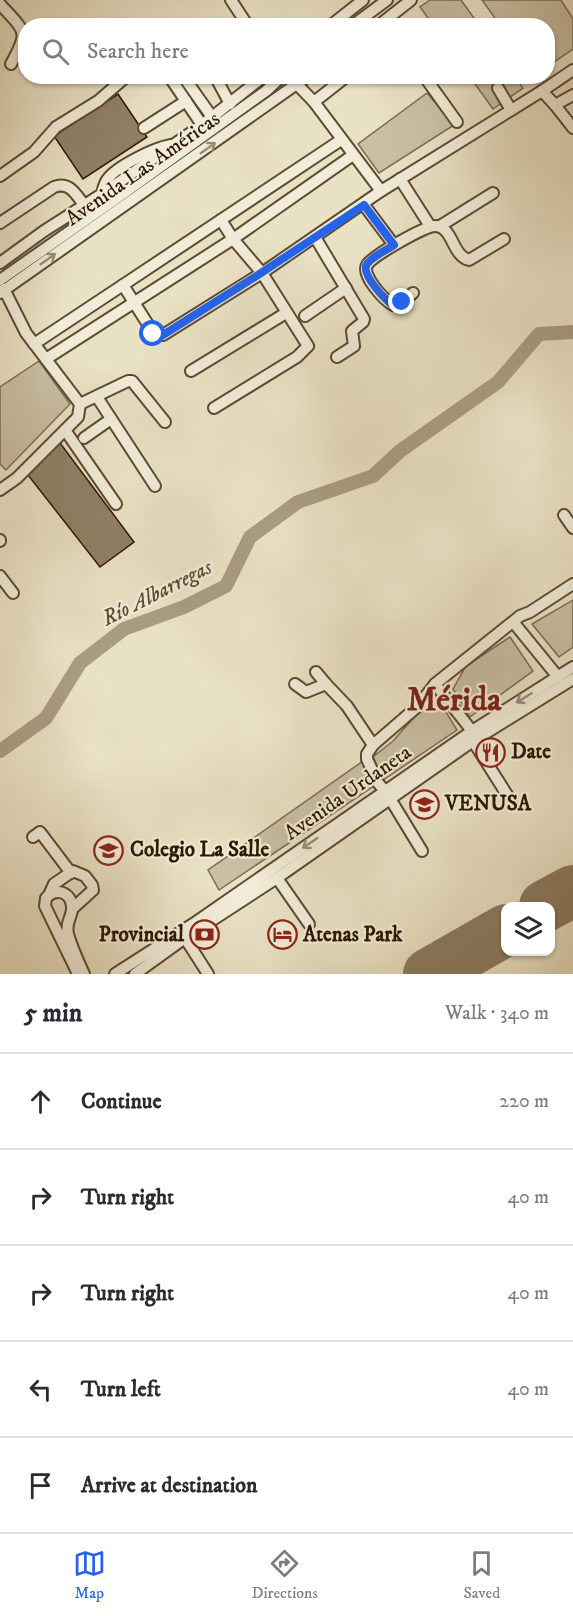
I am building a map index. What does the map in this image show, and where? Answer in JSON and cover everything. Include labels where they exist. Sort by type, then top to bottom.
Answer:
[{"type":"street","points":[[231,0],[243,18]]},
{"type":"street","points":[[340,18],[363,0]]},
{"type":"street","points":[[363,18],[387,0]]},
{"type":"street","points":[[390,18],[411,0]]},
{"type":"street","points":[[0,4],[18,23]]},
{"type":"street","points":[[11,64],[18,52]]},
{"type":"street","points":[[555,82],[573,70]]},
{"type":"street","points":[[0,177],[34,152],[56,127],[98,101],[118,84]]},
{"type":"street","points":[[174,84],[202,124]]},
{"type":"street","points":[[189,84],[212,117]]},
{"type":"street","points":[[219,84],[230,104]]},
{"type":"street","points":[[2,258],[85,206],[230,104],[253,84]]},
{"type":"street","name":"Avenida Las Américas","points":[[1,288],[114,201],[273,84]]},
{"type":"street","name":"Avenida Las Américas","points":[[1,288],[289,84]]},
{"type":"street","points":[[296,84],[314,102],[381,190]]},
{"type":"street","points":[[314,102],[337,84]]},
{"type":"street","points":[[430,84],[458,122]]},
{"type":"street","points":[[123,285],[151,331],[156,336],[160,336],[364,205],[381,190],[552,84]]},
{"type":"street","points":[[498,88],[512,110]]},
{"type":"street","points":[[542,91],[573,128]]},
{"type":"street","points":[[555,105],[572,98]]},
{"type":"street","points":[[144,128],[186,101]]},
{"type":"street","points":[[34,344],[341,140]]},
{"type":"street","points":[[46,359],[233,239],[353,155]]},
{"type":"street","points":[[400,179],[435,226],[445,230],[460,256],[469,260],[504,239]]},
{"type":"street","points":[[0,223],[61,184],[69,186],[85,206]]},
{"type":"street","points":[[413,293],[402,302],[393,305],[385,301],[366,274],[369,262],[394,245],[435,226],[493,194]]},
{"type":"street","points":[[364,205],[394,245]]},
{"type":"street","points":[[214,408],[307,349],[306,341],[261,273],[233,239],[221,220]]},
{"type":"street","points":[[315,237],[364,321],[352,331],[354,346],[337,357]]},
{"type":"street","points":[[0,490],[17,478],[78,417],[80,404],[26,333],[1,288]]},
{"type":"street","points":[[305,316],[346,288]]},
{"type":"street","points":[[191,371],[286,313]]},
{"type":"street","points":[[80,404],[132,381],[165,422]]},
{"type":"street","points":[[97,398],[155,486]]},
{"type":"street","points":[[84,438],[111,419]]},
{"type":"street","points":[[65,430],[116,504]]},
{"type":"street","points":[[0,576],[13,593]]},
{"type":"street","points":[[422,851],[388,795],[378,783],[367,754],[373,745],[417,707],[435,684],[520,616],[573,584]]},
{"type":"street","points":[[514,623],[558,677]]},
{"type":"street","name":"Avenida Urdaneta","points":[[135,974],[185,938],[277,878],[388,795],[573,667]]},
{"type":"street","points":[[316,672],[347,706],[373,745]]},
{"type":"street","name":"Avenida Urdaneta","points":[[472,736],[572,682]]},
{"type":"street","points":[[295,684],[306,692],[326,684]]},
{"type":"street","points":[[435,684],[472,736],[511,801]]},
{"type":"street","name":"Avenida Urdaneta","points":[[116,974],[388,795]]},
{"type":"street","points":[[33,837],[40,832],[70,873]]},
{"type":"street","points":[[78,974],[45,906],[46,898],[54,884],[70,873],[79,872],[85,876],[93,890],[72,909],[66,924],[84,974]]},
{"type":"street","points":[[277,878],[309,924]]},
{"type":"street","points":[[49,895],[55,892],[66,893],[72,909]]},
{"type":"street","points":[[185,938],[208,974]]},
{"type":"shaded area","points":[[430,0],[461,0],[474,18],[428,18],[420,7]]},
{"type":"shaded area","points":[[482,0],[561,0],[573,19],[573,49],[555,61],[555,18],[495,18]]},
{"type":"shaded area","points":[[475,84],[520,84],[523,88],[493,109]]},
{"type":"shaded area","points":[[427,93],[454,125],[379,173],[358,144]]},
{"type":"shaded area","points":[[39,361],[70,404],[6,470],[0,464],[0,387]]},
{"type":"shaded area","points":[[573,600],[573,647],[559,657],[532,624]]},
{"type":"shaded area","points":[[510,637],[533,671],[470,717],[453,689],[466,666]]},
{"type":"shaded area","points":[[435,694],[457,730],[383,780],[373,757],[393,741]]},
{"type":"shaded area","points":[[363,761],[366,773],[374,786],[219,890],[208,870]]},
{"type":"building","points":[[118,94],[147,137],[83,179],[54,136]]},
{"type":"building","points":[[60,443],[134,542],[100,567],[28,475]]},
{"type":"waterway","name":"Río Albarregas","points":[[0,751],[46,718],[80,663],[124,629],[184,607],[226,586],[250,537],[298,502],[373,476],[400,451],[498,382],[539,334],[573,332]]},
{"type":"runway","points":[[552,902],[573,891]]},
{"type":"runway","points":[[429,974],[501,933]]},
{"type":"place","name":"Date","points":[[490,752]]},
{"type":"place","name":"VENUSA","points":[[424,804]]},
{"type":"place","name":"Colegio La Salle","points":[[109,850]]},
{"type":"place","name":"Provincial","points":[[205,935]]},
{"type":"place","name":"Atenas Park","points":[[282,935]]},
{"type":"district","name":"Mérida","points":[[454,700]]},
{"type":"route","points":[[153,334],[163,335],[364,205],[394,245],[369,262],[366,274],[385,301],[393,305],[402,302]]}]
